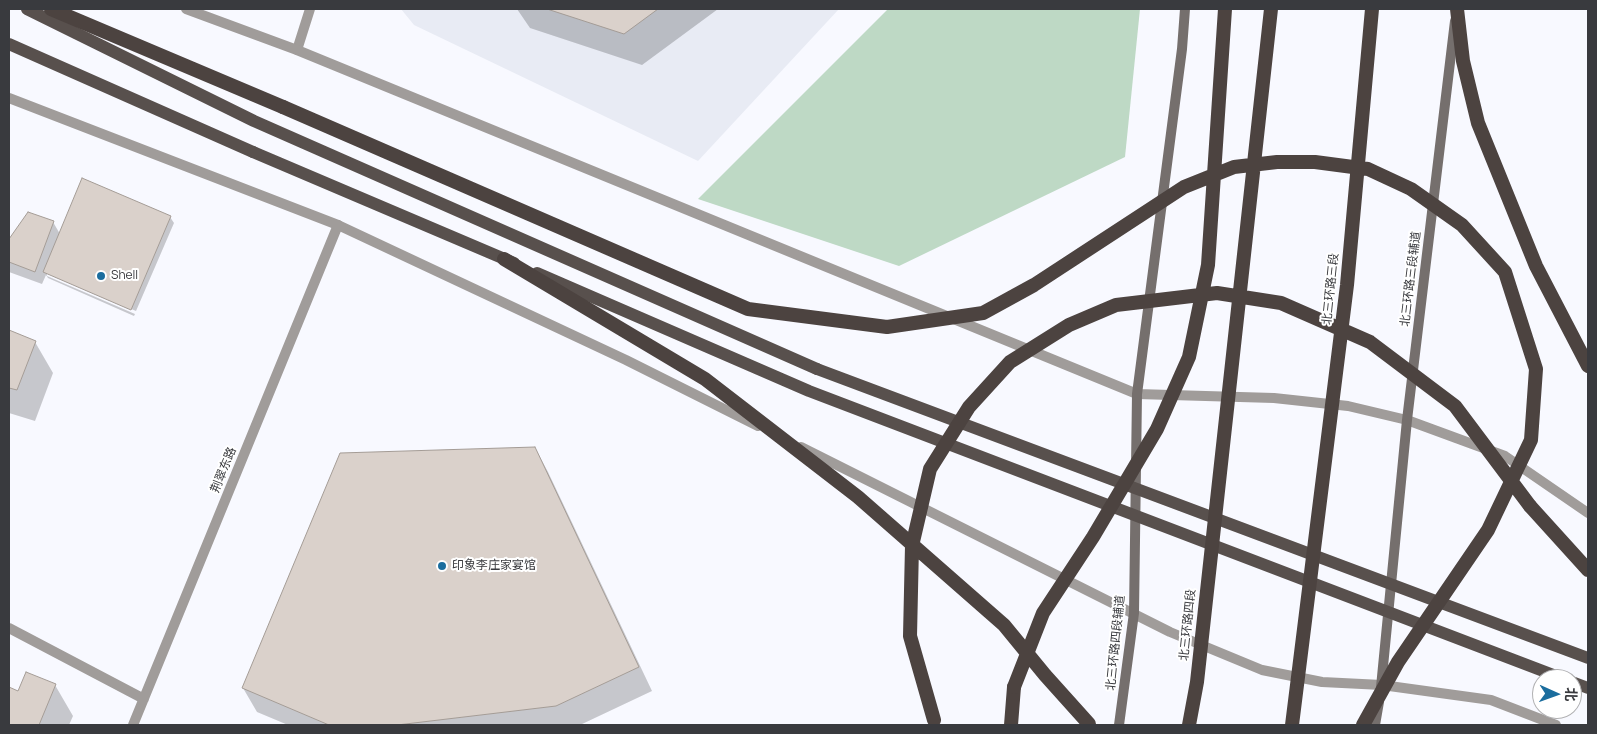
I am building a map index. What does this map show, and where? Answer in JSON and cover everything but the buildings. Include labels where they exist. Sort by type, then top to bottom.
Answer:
[{"type":"highway","points":[[51,9],[283,106],[748,310],[887,327],[983,313],[1034,285],[1184,187],[1234,168],[1277,162],[1315,162],[1368,169],[1411,189],[1462,225],[1505,272],[1536,369],[1531,440],[1488,530],[1398,662],[1363,725]]},
{"type":"highway","points":[[1011,725],[1014,687],[1043,613],[1092,537],[1157,429],[1189,357],[1208,265],[1225,9]]},
{"type":"highway","name":"北三环路四段","points":[[1189,725],[1197,682],[1271,9]]},
{"type":"highway","name":"北三环路三段","points":[[1292,725],[1347,285],[1372,9]]},
{"type":"highway","points":[[1457,9],[1463,61],[1478,123],[1536,266],[1588,366]]},
{"type":"highway","points":[[504,259],[705,380],[858,497],[1004,624],[1044,675],[1091,725]]},
{"type":"highway","points":[[936,725],[910,636],[912,546],[930,469],[969,407],[1010,362],[1069,325],[1116,305],[1217,293],[1281,303],[1370,342],[1455,406],[1530,506],[1588,570]]},
{"type":"main road","points":[[27,9],[254,121],[817,368],[1588,658]]},
{"type":"main road","points":[[1137,394],[1180,69],[1185,9]]},
{"type":"main road","name":"北三环路三段辅道","points":[[1382,685],[1407,420],[1457,9]]},
{"type":"main road","points":[[9,44],[253,152],[809,391],[1538,669]]},
{"type":"main road","name":"北三环路四段辅道","points":[[1119,725],[1134,613],[1137,394]]},
{"type":"main road","points":[[1375,725],[1382,685]]},
{"type":"street","points":[[186,9],[297,50],[1137,394],[1274,398],[1348,406],[1407,420],[1505,456],[1588,513]]},
{"type":"street","points":[[297,50],[310,9]]},
{"type":"street","points":[[9,98],[338,225],[626,360],[1170,632],[1262,670],[1322,682],[1382,685],[1491,700],[1556,725]]},
{"type":"street","name":"荆翠东路","points":[[133,725],[338,225]]},
{"type":"street","points":[[9,628],[144,699]]},
{"type":"shaded area","points":[[401,9],[839,9],[698,161],[414,25]]},
{"type":"green space","points":[[888,9],[1140,9],[1125,157],[899,266],[698,199]]},
{"type":"place","name":"Shell","points":[[101,276]]},
{"type":"place","name":"印象李庄家宴馆","points":[[442,566]]}]
